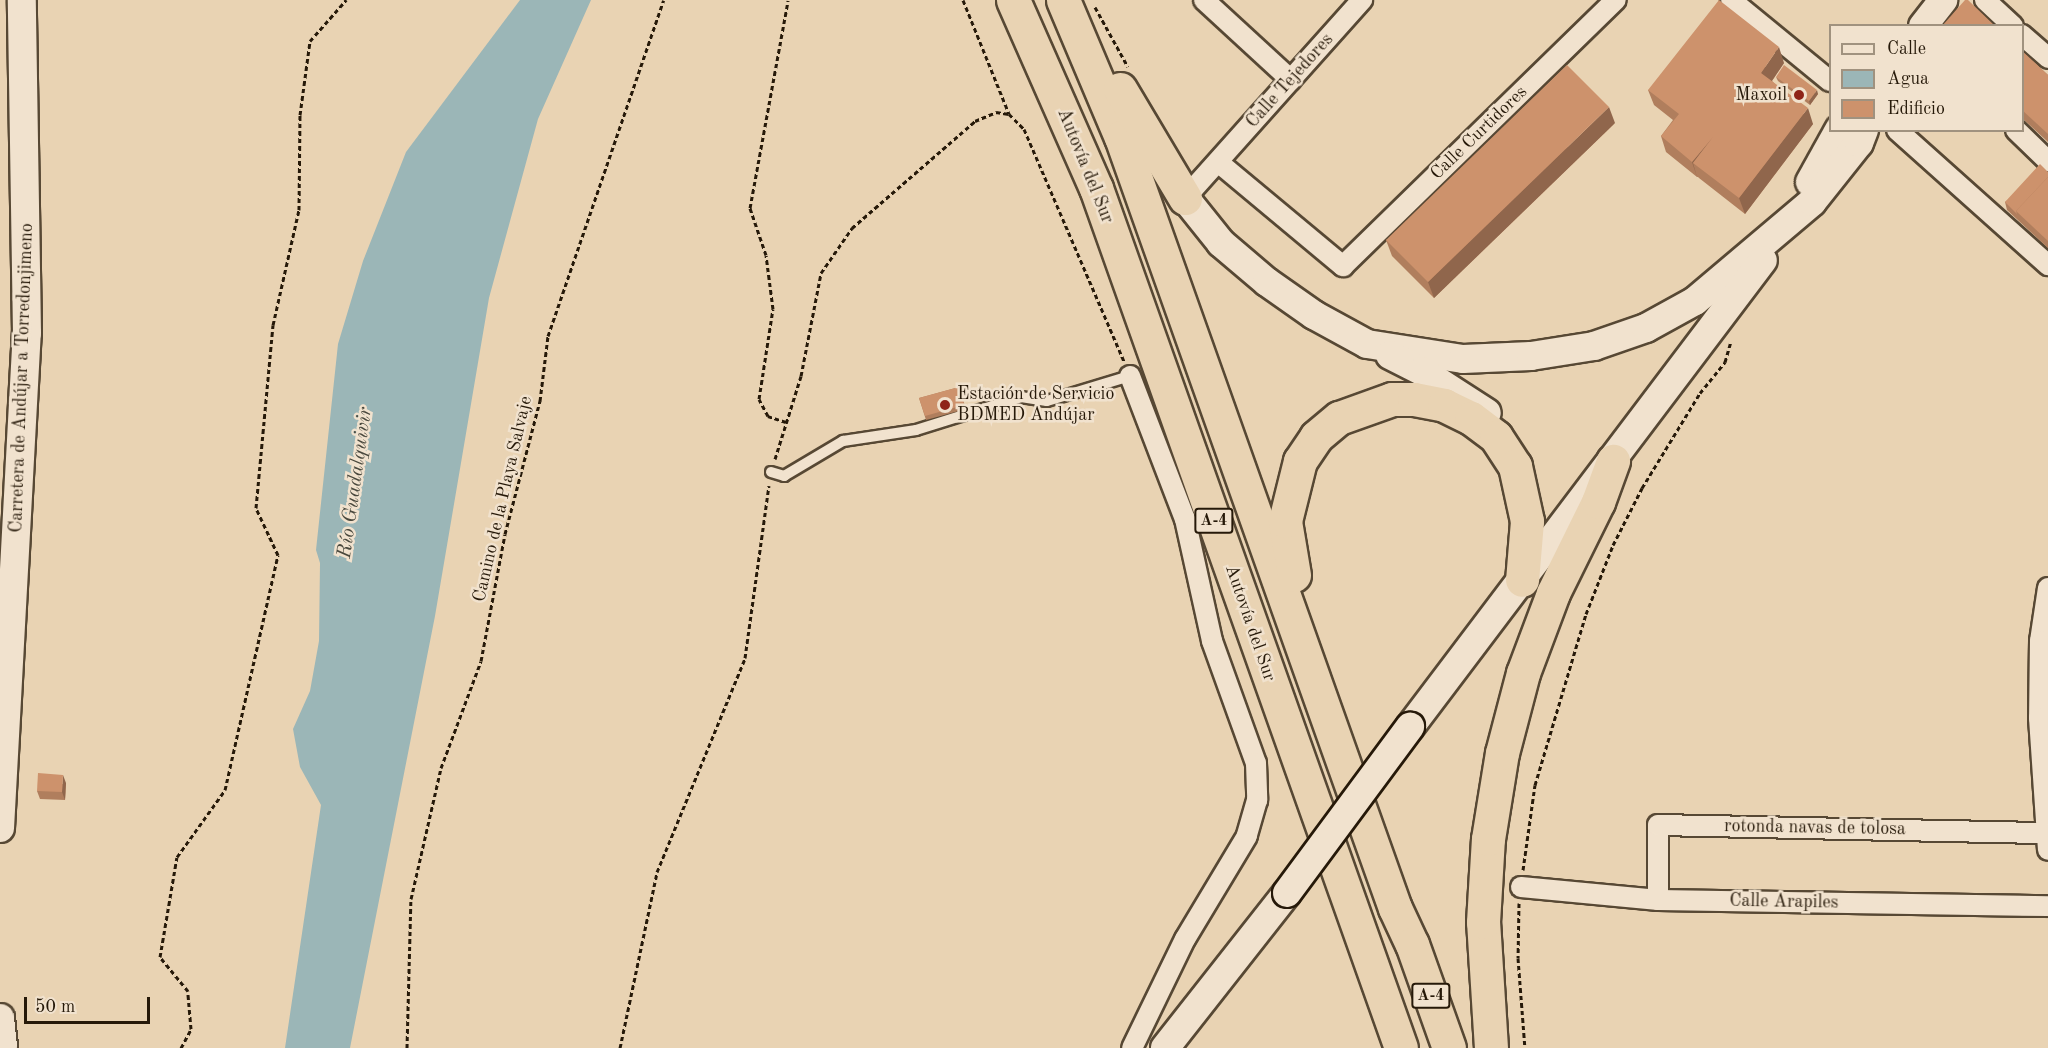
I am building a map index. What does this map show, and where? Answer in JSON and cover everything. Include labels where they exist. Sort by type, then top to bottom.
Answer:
[{"type":"highway","name":"Autovía del Sur","points":[[1013,0],[1096,188],[1401,1048]]},
{"type":"highway","points":[[1068,10],[1185,198]]},
{"type":"highway","name":"A-4","points":[[1068,10],[1121,137],[1395,908],[1412,944],[1449,1048]]},
{"type":"highway","points":[[1412,944],[1407,903],[1288,553],[1285,521],[1300,461],[1317,437],[1339,418],[1392,399],[1444,405],[1470,418],[1496,437],[1515,466],[1527,521],[1522,580]]},
{"type":"highway","points":[[1491,1048],[1483,922],[1488,839],[1502,753],[1524,673],[1550,603],[1598,502],[1613,461]]},
{"type":"highway","points":[[1381,994],[1385,1048]]},
{"type":"street","name":"Carretera de Andújar a Torredonjimeno","points":[[0,828],[27,333],[22,0]]},
{"type":"street","name":"Calle Tejedores","points":[[1185,198],[1362,0]]},
{"type":"street","name":"Calle Curtidores","points":[[1218,162],[1343,266],[1616,0]]},
{"type":"street","points":[[1731,0],[1829,80]]},
{"type":"street","points":[[1925,24],[1943,0]]},
{"type":"street","points":[[1942,24],[1960,0]]},
{"type":"street","points":[[1985,0],[2011,24]]},
{"type":"street","points":[[1210,2],[1291,80]]},
{"type":"street","points":[[2024,36],[2048,58]]},
{"type":"street","points":[[1165,1048],[1199,1010],[1410,727],[1725,313],[1795,216],[1802,196],[1838,132]]},
{"type":"street","points":[[1367,344],[1463,359],[1531,356],[1594,346],[1646,328],[1695,301],[1812,202],[1859,143],[1863,132]]},
{"type":"street","points":[[1899,132],[2048,265]]},
{"type":"street","points":[[2018,132],[2048,161]]},
{"type":"street","points":[[1185,198],[1221,243],[1267,282],[1314,315],[1422,370],[1486,413],[1509,436],[1527,470],[1536,503],[1542,553]]},
{"type":"street","points":[[1130,376],[1185,519],[1212,641],[1256,764],[1257,800],[1246,836],[1185,939],[1132,1048]]},
{"type":"street","points":[[2047,842],[2039,718],[2048,588]]},
{"type":"street","name":"rotonda navas de tolosa","points":[[1658,900],[1658,825],[2047,842]]},
{"type":"street","name":"Calle Arapiles","points":[[1521,887],[1658,900],[2048,906]]},
{"type":"street","points":[[1186,1048],[1199,1010]]},
{"type":"street","points":[[0,1018],[3,1048]]},
{"type":"lane","points":[[771,472],[784,476],[843,441],[916,430],[1021,397],[1047,401],[1130,376]]},
{"type":"path","points":[[181,1048],[191,1029],[188,990],[160,957],[177,857],[225,790],[278,555],[256,508],[273,325],[299,210],[300,115],[310,41],[346,0]]},
{"type":"path","name":"Camino de la Playa Salvaje","points":[[407,1048],[411,898],[441,768],[481,661],[505,534],[540,401],[548,336],[664,0]]},
{"type":"path","points":[[786,422],[768,416],[759,399],[772,309],[766,255],[750,208],[788,0]]},
{"type":"path","points":[[963,0],[1009,114],[1024,129],[1130,376]]},
{"type":"path","points":[[620,1048],[657,872],[745,658],[771,472],[801,376],[821,273],[852,228],[975,121],[996,112],[1009,114]]},
{"type":"path","points":[[1525,1048],[1518,958],[1521,887],[1535,785],[1586,614],[1613,545],[1642,488],[1700,393],[1725,362],[1735,327],[1725,313]]},
{"type":"water","name":"Río Guadalquivir","points":[[520,0],[591,0],[538,119],[489,298],[435,616],[350,1048],[285,1048],[321,805],[300,767],[293,729],[310,691],[319,641],[320,563],[316,550],[338,344],[363,261],[406,152]]},
{"type":"building","points":[[1719,0],[1779,47],[1761,73],[1808,108],[1739,198],[1693,163],[1713,137],[1692,162],[1661,136],[1679,114],[1648,90]]},
{"type":"building","points":[[1965,0],[1968,0],[1993,24],[1944,24]]},
{"type":"building","points":[[2024,53],[2048,75],[2048,134],[2024,112]]},
{"type":"building","points":[[1567,65],[1609,107],[1428,282],[1386,240]]},
{"type":"building","points":[[1784,65],[1817,90],[1809,101],[1776,77]]},
{"type":"building","points":[[2040,164],[2048,172],[2048,177],[2016,211],[2017,214],[2005,202]]},
{"type":"building","points":[[2048,177],[2048,241],[2016,211]]},
{"type":"building","points":[[959,387],[964,405],[925,416],[919,398]]},
{"type":"building","points":[[38,773],[63,775],[62,792],[37,791]]},
{"type":"place","name":"Maxoil","points":[[1799,95]]},
{"type":"place","name":"Estación de Servicio BDMED Andújar","points":[[945,405]]}]
